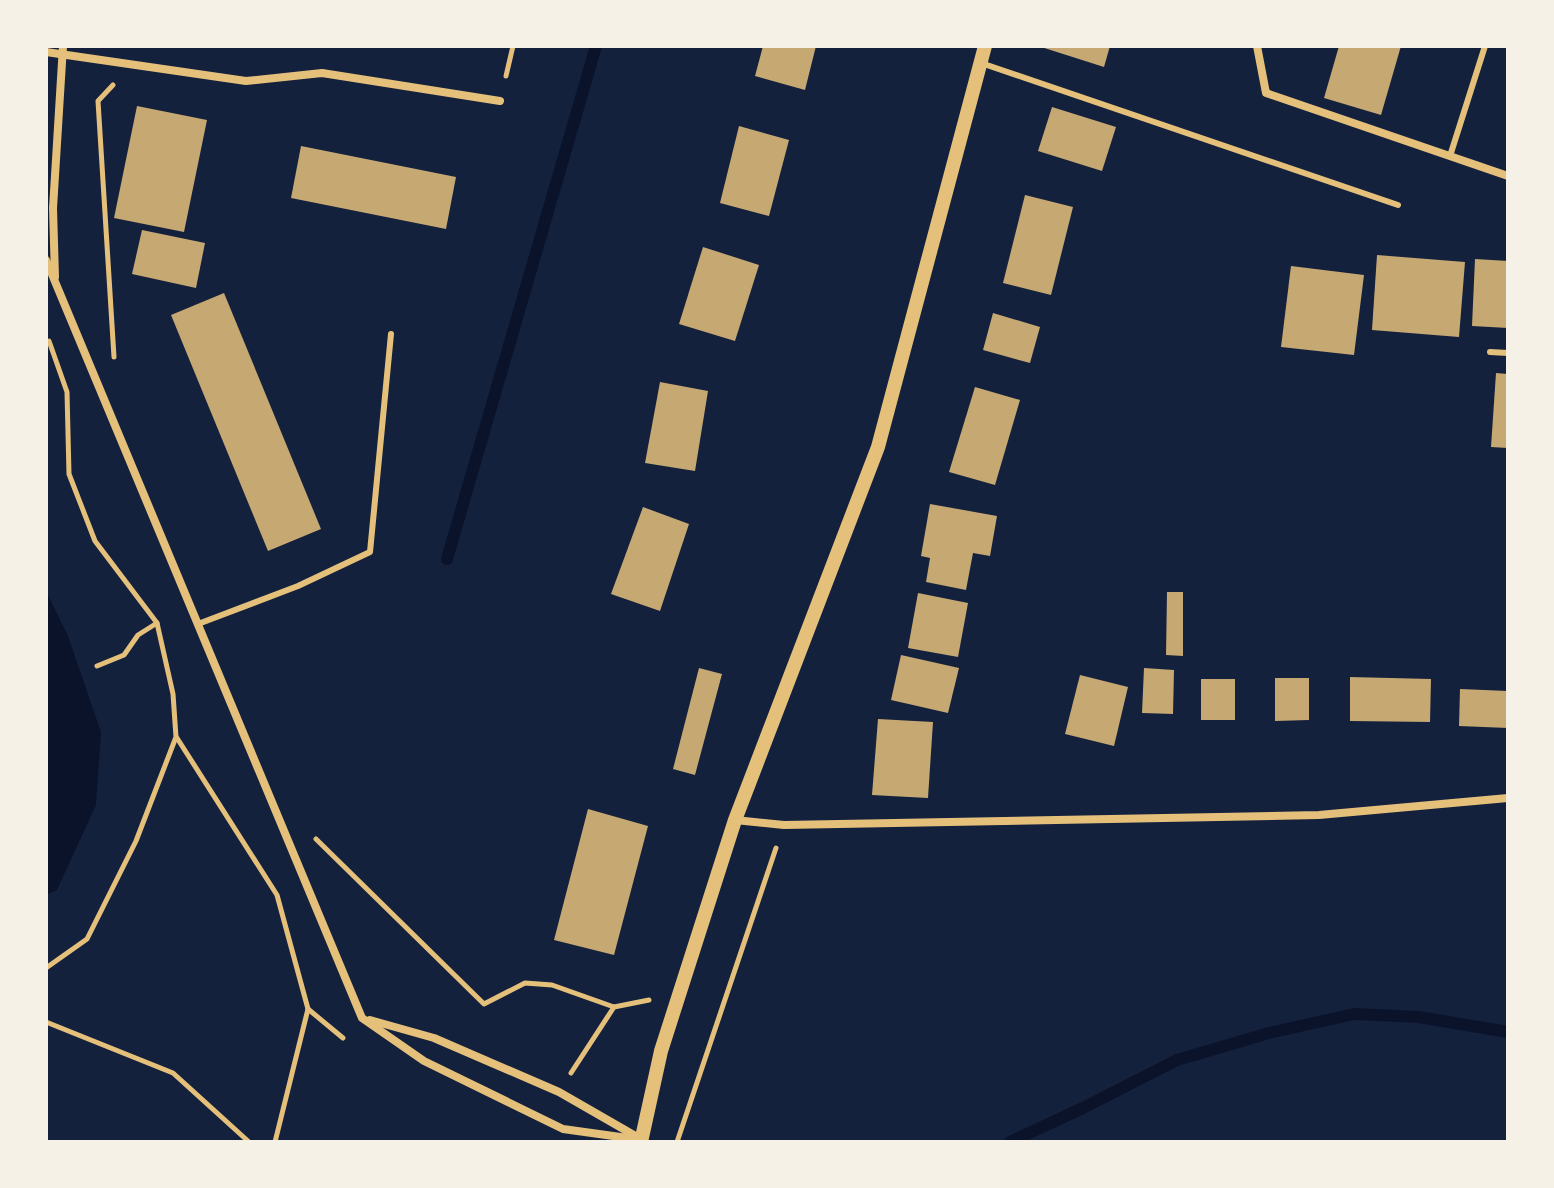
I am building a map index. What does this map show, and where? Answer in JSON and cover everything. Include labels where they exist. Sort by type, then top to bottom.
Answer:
[{"type":"street","points":[[642,1141],[661,1051],[735,820],[878,447],[985,46]]},
{"type":"street","points":[[1257,46],[1266,93],[1508,176]]},
{"type":"street","points":[[55,279],[53,208],[62,50]]},
{"type":"street","points":[[46,52],[62,50],[133,65],[246,81],[322,73],[500,101]]},
{"type":"street","points":[[46,260],[362,1018],[424,1061],[563,1129],[642,1141]]},
{"type":"street","points":[[735,820],[784,825],[1319,815],[1508,798]]},
{"type":"street","points":[[362,1018],[434,1038],[559,1092],[642,1141]]},
{"type":"lane","points":[[1450,156],[1485,46]]},
{"type":"lane","points":[[981,63],[1398,205]]},
{"type":"lane","points":[[198,624],[298,586],[370,552],[391,334]]},
{"type":"lane","points":[[1490,352],[1508,353]]},
{"type":"path","points":[[108,410],[115,350],[98,101],[133,65]]},
{"type":"path","points":[[46,333],[67,392],[69,474],[95,541],[157,623],[173,694],[176,737],[136,841],[87,939],[46,968]]},
{"type":"path","points":[[97,666],[124,655],[138,635],[157,623]]},
{"type":"path","points":[[677,1142],[784,825]]},
{"type":"path","points":[[308,831],[484,1004],[525,983],[552,985],[614,1007],[679,995]]},
{"type":"path","points":[[275,1142],[308,1009]]},
{"type":"path","points":[[46,1022],[173,1073],[249,1142]]},
{"type":"water","points":[[46,591],[68,636],[101,732],[96,805],[57,890],[46,895]]},
{"type":"building","points":[[763,46],[816,46],[805,90],[755,76]]},
{"type":"building","points":[[1038,46],[1110,46],[1104,67]]},
{"type":"building","points":[[1339,46],[1401,46],[1381,115],[1324,98]]},
{"type":"building","points":[[137,106],[207,120],[184,232],[114,218]]},
{"type":"building","points":[[1052,107],[1116,127],[1102,171],[1038,151]]},
{"type":"building","points":[[739,126],[789,140],[769,216],[720,203]]},
{"type":"building","points":[[301,146],[456,177],[446,229],[291,198]]},
{"type":"building","points":[[1025,195],[1073,207],[1051,295],[1003,283]]},
{"type":"building","points":[[142,230],[205,243],[196,288],[132,274]]},
{"type":"building","points":[[703,247],[759,265],[735,341],[679,324]]},
{"type":"building","points":[[1377,255],[1465,262],[1459,337],[1372,330]]},
{"type":"building","points":[[1475,259],[1508,261],[1508,328],[1472,326]]},
{"type":"building","points":[[1291,266],[1364,275],[1354,355],[1281,347]]},
{"type":"building","points":[[224,293],[321,529],[268,551],[171,315]]},
{"type":"building","points":[[993,313],[1040,327],[1030,363],[983,350]]},
{"type":"building","points":[[1496,373],[1508,374],[1508,448],[1491,447]]},
{"type":"building","points":[[660,382],[708,391],[695,471],[645,463]]},
{"type":"building","points":[[975,387],[1020,400],[995,485],[949,472]]},
{"type":"building","points":[[930,504],[997,516],[990,556],[973,553],[966,590],[926,582],[930,558],[921,556]]},
{"type":"building","points":[[643,507],[689,524],[660,611],[611,594]]},
{"type":"building","points":[[1167,592],[1183,592],[1183,656],[1166,655]]},
{"type":"building","points":[[918,593],[968,603],[958,657],[908,648]]},
{"type":"building","points":[[901,655],[959,668],[948,713],[891,700]]},
{"type":"building","points":[[699,668],[722,674],[695,775],[673,769]]},
{"type":"building","points":[[1144,668],[1174,670],[1173,714],[1142,713]]},
{"type":"building","points":[[1080,675],[1128,687],[1114,746],[1065,734]]},
{"type":"building","points":[[1350,677],[1431,679],[1430,722],[1350,721]]},
{"type":"building","points":[[1275,678],[1309,678],[1309,720],[1275,721]]},
{"type":"building","points":[[1201,679],[1235,679],[1235,720],[1201,720]]},
{"type":"building","points":[[1460,689],[1508,691],[1508,728],[1459,726]]},
{"type":"building","points":[[878,719],[933,722],[928,798],[872,795]]},
{"type":"building","points":[[588,809],[648,826],[614,955],[554,940]]},
{"type":"waterway","points":[[447,559],[596,46]]},
{"type":"waterway","points":[[1010,1142],[1177,1060],[1269,1033],[1354,1014],[1419,1017],[1508,1032]]}]
